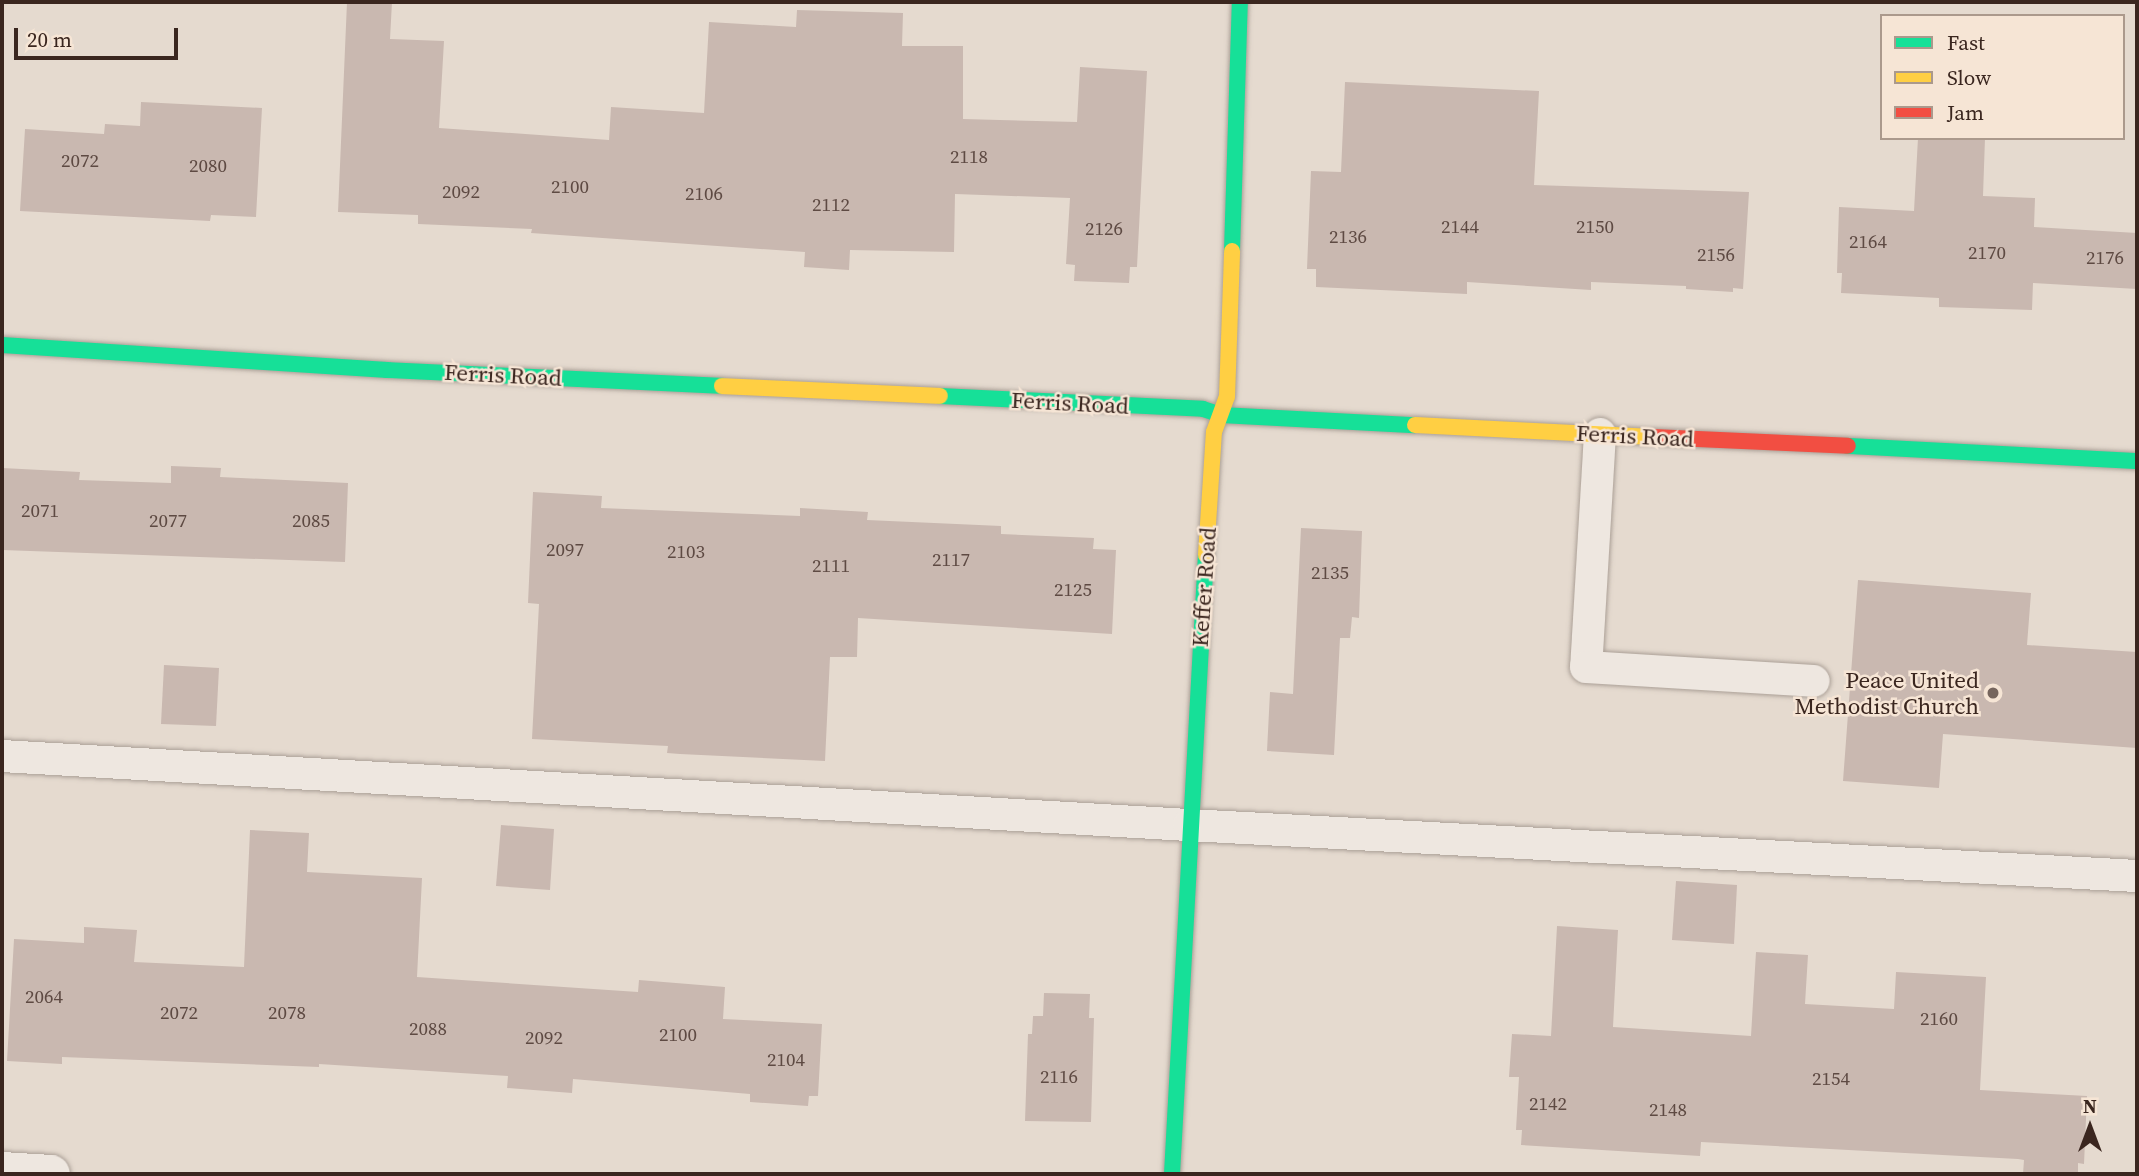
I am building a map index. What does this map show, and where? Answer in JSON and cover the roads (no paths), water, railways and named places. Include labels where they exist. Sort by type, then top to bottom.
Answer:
[{"type":"main road","name":"Keffer Road","points":[[1172,1174],[1189,825],[1214,432],[1227,397],[1240,2]]},
{"type":"main road","name":"Ferris Road","points":[[2,345],[387,370],[1203,409],[1221,415],[2137,461]]},
{"type":"street","points":[[2,1171],[51,1174]]},
{"type":"lane","points":[[1600,434],[1586,667],[1814,681]]},
{"type":"lane","points":[[2,756],[1189,825],[2137,876]]},
{"type":"place","name":"Peace United Methodist Church","points":[[1993,693]]}]
